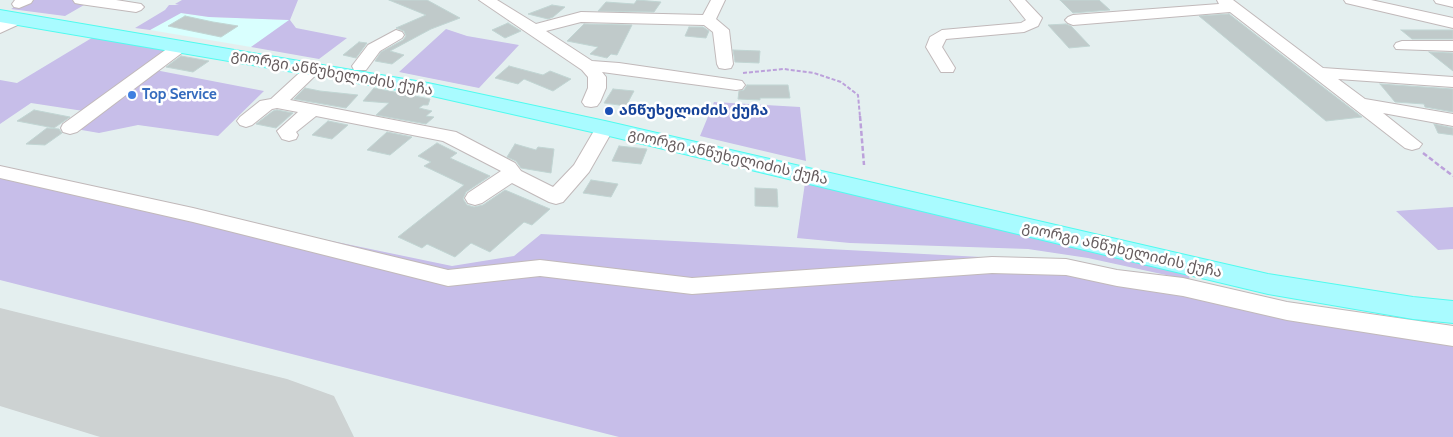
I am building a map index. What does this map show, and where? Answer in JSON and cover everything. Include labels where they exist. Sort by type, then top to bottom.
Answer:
[{"type":"main road","name":"გიორგი ანწუხელიძის ქუჩა","points":[[0,7],[65,16],[360,66],[587,110],[1244,263],[1369,284],[1453,295]]},
{"type":"main road","name":"გიორგი ანწუხელიძის ქუჩა","points":[[16,10],[181,46],[428,89],[605,128],[1268,284],[1412,308],[1453,312]]},
{"type":"street","points":[[80,0],[136,7]]},
{"type":"street","points":[[486,0],[534,29],[588,66],[597,77],[597,88],[591,102]]},
{"type":"street","points":[[708,20],[718,0]]},
{"type":"street","points":[[1351,0],[1374,2],[1453,23]]},
{"type":"street","points":[[1441,0],[1453,3]]},
{"type":"street","points":[[947,68],[934,47],[936,40],[942,35],[1024,27],[1033,23],[1034,18],[1020,3]]},
{"type":"street","points":[[1073,20],[1228,4],[1412,144]]},
{"type":"street","points":[[0,28],[16,10]]},
{"type":"street","points":[[534,29],[581,18],[708,20],[721,30],[725,64]]},
{"type":"street","points":[[360,66],[374,48],[396,35]]},
{"type":"street","points":[[70,128],[181,46]]},
{"type":"street","points":[[1402,46],[1453,46]]},
{"type":"street","points":[[588,66],[619,68],[736,85]]},
{"type":"street","points":[[277,103],[314,69]]},
{"type":"street","points":[[1322,74],[1453,82]]},
{"type":"street","points":[[246,121],[266,105],[277,103],[449,136],[508,167],[511,174],[556,197],[582,168],[605,128]]},
{"type":"street","points":[[1360,103],[1453,120]]},
{"type":"street","points":[[289,135],[286,131],[314,109]]},
{"type":"street","points":[[0,172],[193,215],[448,278],[540,268],[692,286],[992,265],[1066,267],[1117,278],[1182,286],[1287,311],[1453,336]]},
{"type":"street","points":[[475,198],[511,174]]},
{"type":"path","points":[[712,81],[750,72],[784,69],[814,73],[841,82],[858,95],[864,165]]},
{"type":"path","points":[[1412,144],[1453,176]]},
{"type":"shaded area","points":[[28,0],[91,1],[65,16],[11,9]]},
{"type":"shaded area","points":[[182,0],[298,0],[290,20],[296,28],[347,38],[319,59],[251,47],[289,20],[209,17],[181,13],[150,30],[135,28],[165,10],[169,5],[179,5],[175,4]]},
{"type":"shaded area","points":[[181,13],[209,17],[290,20],[251,47],[150,30]]},
{"type":"shaded area","points":[[446,29],[467,36],[519,45],[479,88],[399,72]]},
{"type":"shaded area","points":[[100,33],[181,46],[150,69],[264,91],[218,136],[138,125],[99,133],[70,128],[90,112],[31,103],[0,124],[0,80],[17,83]]},
{"type":"shaded area","points":[[714,102],[800,107],[806,161],[700,136]]},
{"type":"shaded area","points":[[0,172],[452,266],[514,256],[541,234],[1077,262],[1270,313],[1453,339],[1453,437],[619,437],[0,280]]},
{"type":"shaded area","points":[[806,176],[1191,266],[1189,280],[1088,258],[1028,249],[850,243],[797,238]]},
{"type":"shaded area","points":[[1453,207],[1453,249],[1438,250],[1396,211]]},
{"type":"building","points":[[389,0],[427,0],[460,18],[431,29],[390,51],[404,55],[392,64],[375,61],[381,52],[403,40],[406,36],[404,31],[396,28],[426,15]]},
{"type":"building","points":[[637,0],[661,2],[654,12],[598,11],[606,2],[634,4]]},
{"type":"building","points":[[1060,0],[1099,0],[1110,10],[1073,13]]},
{"type":"building","points":[[552,5],[565,7],[548,19],[528,14]]},
{"type":"building","points":[[1229,14],[1362,117],[1326,121],[1199,16]]},
{"type":"building","points":[[185,16],[238,26],[221,37],[168,26]]},
{"type":"building","points":[[508,23],[521,31],[505,38],[492,30]]},
{"type":"building","points":[[584,24],[632,25],[617,55],[611,54],[607,58],[590,54],[598,47],[567,41]]},
{"type":"building","points":[[1066,24],[1071,26],[1090,46],[1069,48],[1048,25]]},
{"type":"building","points":[[689,27],[703,27],[709,31],[706,38],[685,36]]},
{"type":"building","points":[[1401,30],[1453,30],[1453,39],[1412,39]]},
{"type":"building","points":[[359,42],[367,43],[356,58],[343,55]]},
{"type":"building","points":[[733,50],[760,51],[759,63],[735,62]]},
{"type":"building","points":[[1429,52],[1453,53],[1453,71]]},
{"type":"building","points":[[181,56],[209,61],[193,72],[166,67]]},
{"type":"building","points":[[509,66],[543,75],[550,71],[571,79],[553,91],[524,79],[518,84],[495,78]]},
{"type":"building","points":[[1380,84],[1453,89],[1453,112],[1425,107],[1424,104],[1395,102]]},
{"type":"building","points":[[747,85],[788,85],[790,98],[738,99],[739,91],[744,90]]},
{"type":"building","points":[[305,88],[358,95],[346,108],[294,99]]},
{"type":"building","points":[[374,88],[430,99],[428,105],[423,105],[419,108],[432,111],[426,116],[434,117],[426,124],[376,115],[389,103],[363,101]]},
{"type":"building","points":[[613,89],[634,91],[626,106],[604,103]]},
{"type":"building","points":[[34,110],[70,117],[54,128],[17,121]]},
{"type":"building","points":[[273,111],[293,113],[276,128],[256,124]]},
{"type":"building","points":[[328,121],[348,125],[332,139],[312,135]]},
{"type":"building","points":[[1434,124],[1453,128],[1453,135],[1438,133]]},
{"type":"building","points":[[47,128],[59,129],[62,133],[45,145],[26,144]]},
{"type":"building","points":[[387,132],[412,137],[390,155],[367,150]]},
{"type":"building","points":[[437,143],[457,153],[450,158],[490,176],[466,192],[463,199],[467,205],[474,207],[483,205],[505,190],[550,209],[532,225],[524,222],[490,252],[471,243],[455,257],[427,244],[422,248],[398,237],[464,185],[424,166],[431,162],[418,156]]},
{"type":"building","points":[[515,144],[536,150],[538,147],[554,149],[551,173],[521,168],[516,161],[507,157]]},
{"type":"building","points":[[619,146],[647,149],[641,164],[612,161]]},
{"type":"building","points":[[591,180],[618,184],[611,197],[583,193]]},
{"type":"building","points":[[755,188],[777,189],[778,207],[755,206]]},
{"type":"runway","points":[[0,357],[287,437]]},
{"type":"place","name":"Top Service","points":[[132,95]]},
{"type":"place","name":"ანწუხელიძის ქუჩა","points":[[609,111]]}]
